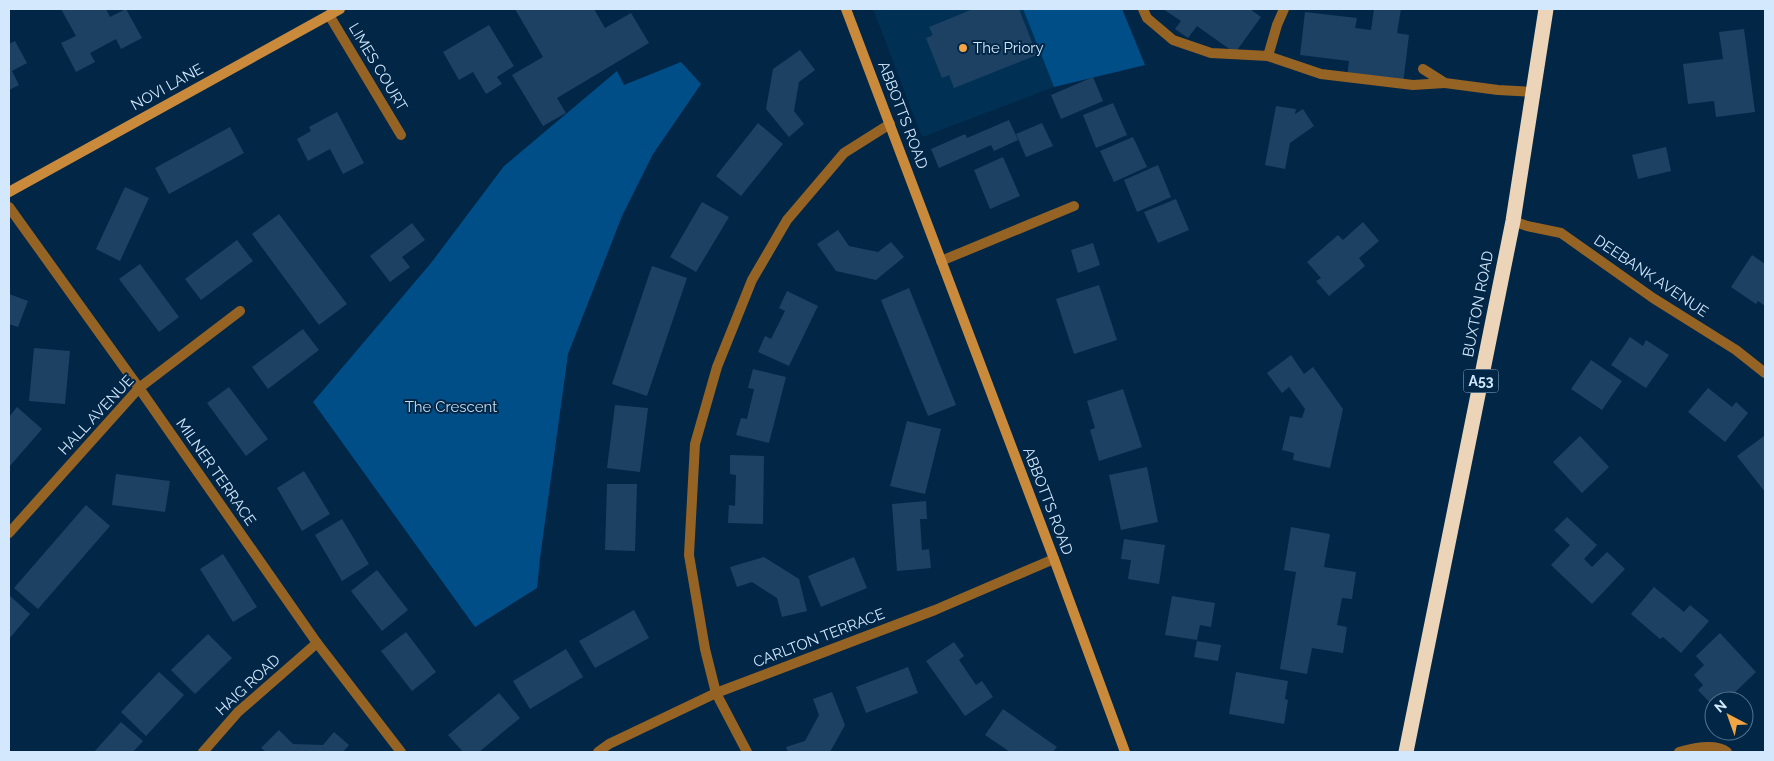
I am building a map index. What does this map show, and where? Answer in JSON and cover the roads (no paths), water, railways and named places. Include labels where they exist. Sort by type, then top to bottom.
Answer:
[{"type":"highway","name":"BUXTON ROAD","points":[[1406,752],[1513,221],[1546,9]]},
{"type":"street","name":"NOVI LANE","points":[[9,192],[340,9]]},
{"type":"street","name":"ABBOTTS ROAD","points":[[846,9],[942,260],[1125,752]]},
{"type":"street","points":[[1143,9],[1147,18],[1173,40],[1211,53],[1268,56],[1321,74],[1413,85],[1445,83],[1498,90],[1533,92]]},
{"type":"street","points":[[1268,56],[1284,9]]},
{"type":"street","name":"LIMES COURT","points":[[329,15],[401,135]]},
{"type":"street","points":[[1423,69],[1445,83]]},
{"type":"street","points":[[747,752],[716,693],[705,649],[689,555],[695,444],[716,366],[752,280],[787,220],[844,153],[890,124]]},
{"type":"street","points":[[942,260],[1074,206]]},
{"type":"street","name":"MILNER TERRACE","points":[[9,207],[139,388],[317,643],[401,752]]},
{"type":"street","name":"DEEBANK AVENUE","points":[[1513,221],[1561,233],[1653,298],[1736,350],[1765,373]]},
{"type":"street","name":"HALL AVENUE","points":[[9,533],[139,388],[240,311]]},
{"type":"street","name":"CARLTON TERRACE","points":[[598,752],[609,744],[716,693],[935,610],[1054,559]]},
{"type":"street","name":"HAIG ROAD","points":[[203,752],[238,712],[317,643]]},
{"type":"street","points":[[1679,752],[1709,747],[1723,749],[1727,752]]},
{"type":"place","name":"The Priory","points":[[963,48]]},
{"type":"park label","name":"The Crescent","points":[[451,407]]}]
